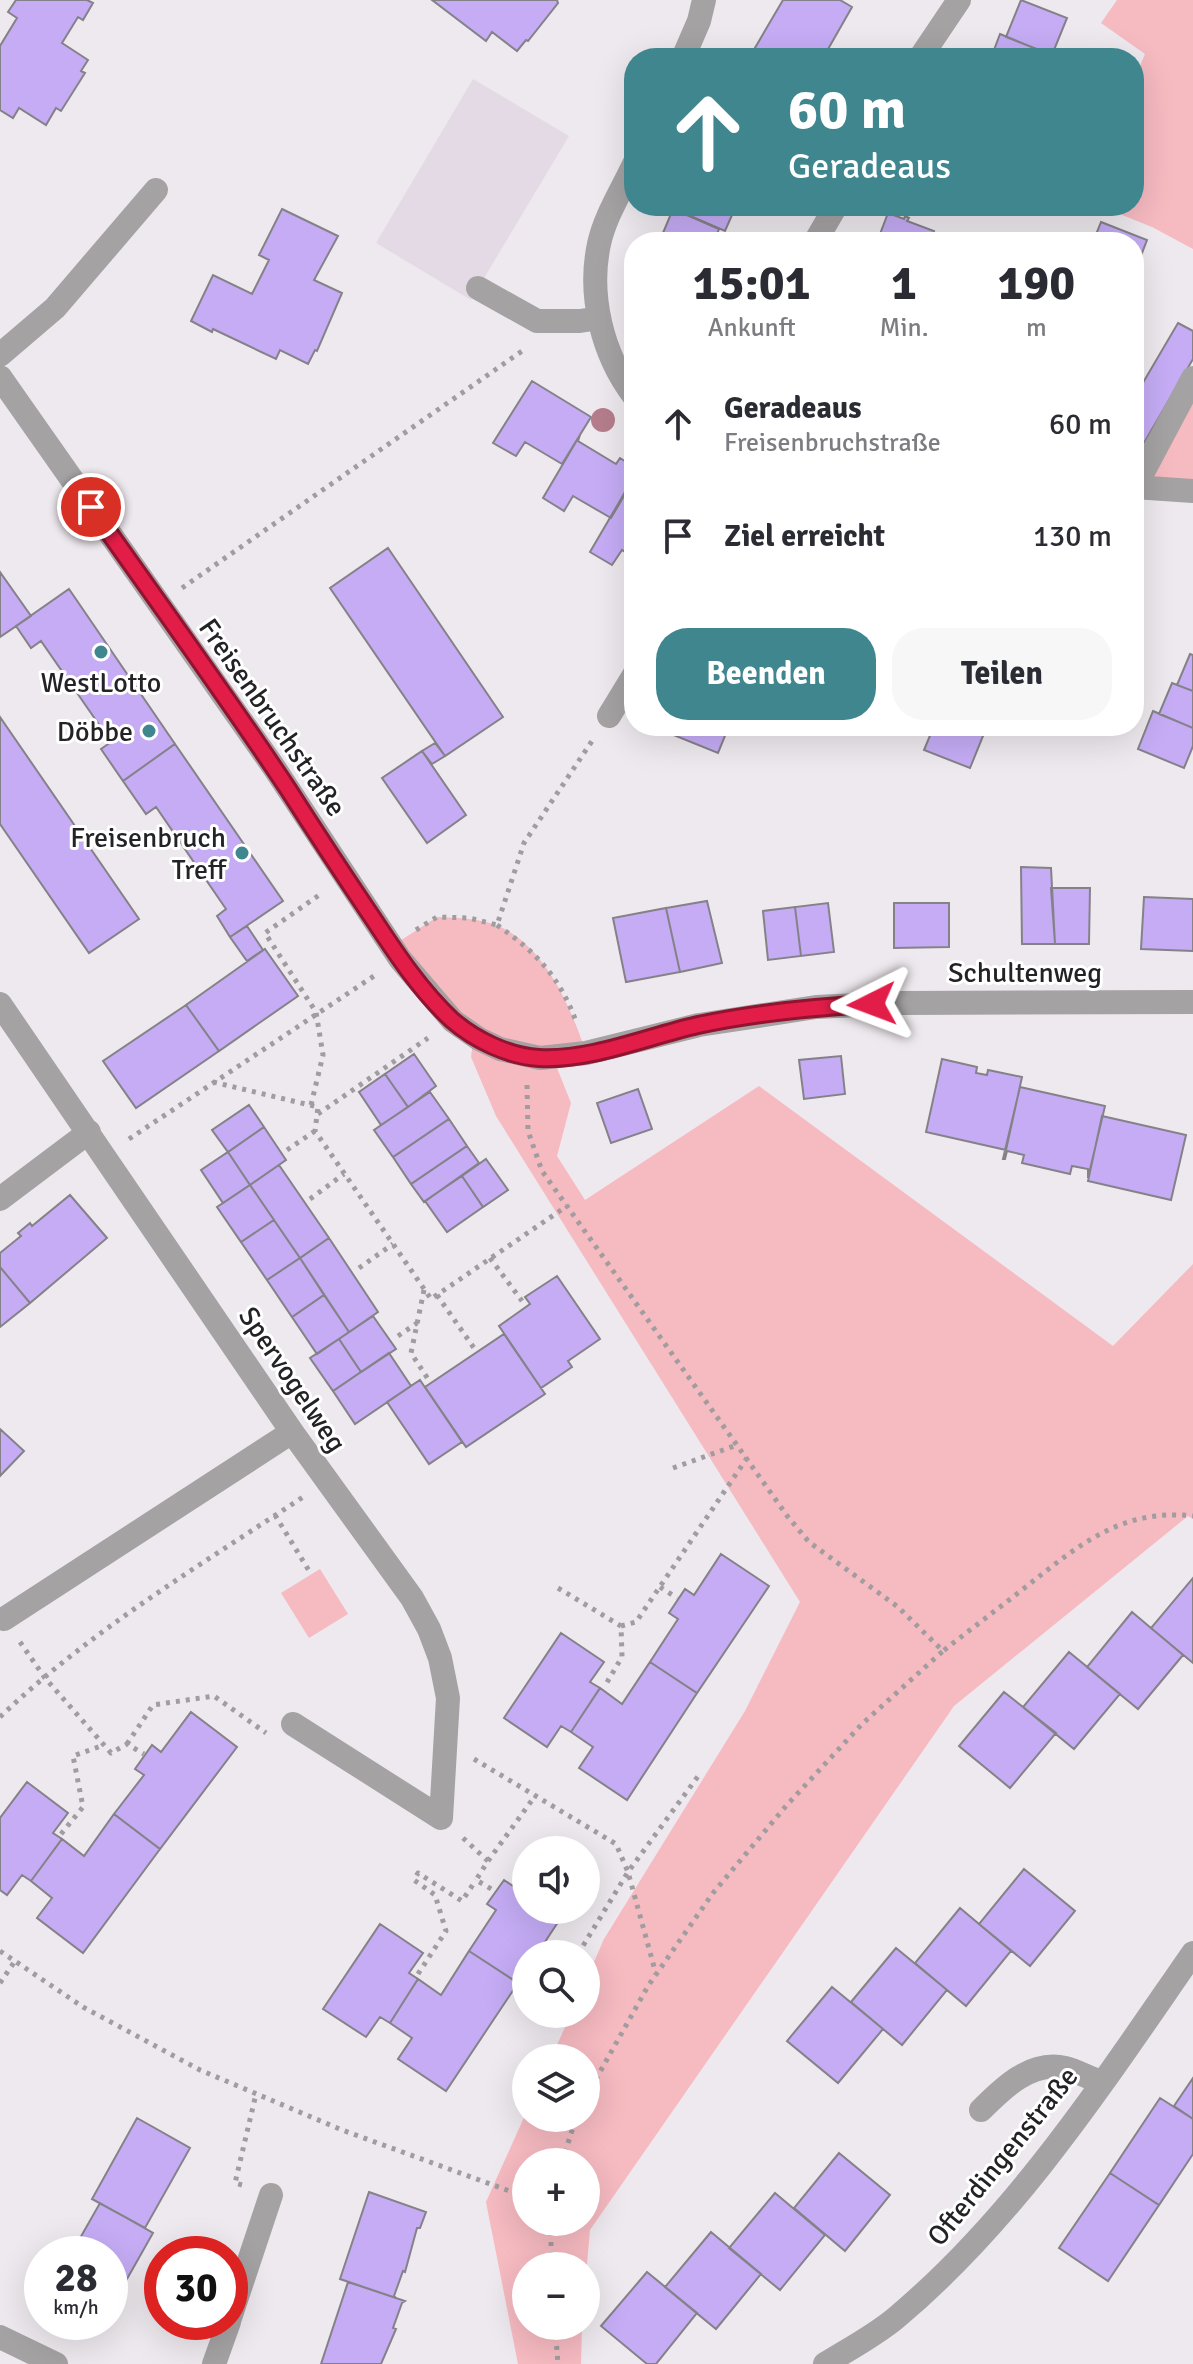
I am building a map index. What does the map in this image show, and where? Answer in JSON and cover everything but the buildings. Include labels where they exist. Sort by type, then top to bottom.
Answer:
[{"type":"street","points":[[687,48],[704,0]]},
{"type":"street","points":[[927,48],[959,0]]},
{"type":"street","points":[[624,187],[599,243],[595,281],[599,318],[609,353],[624,382]]},
{"type":"street","points":[[0,355],[55,308],[156,190]]},
{"type":"street","points":[[478,288],[537,321],[599,318]]},
{"type":"street","name":"Freisenbruchstraße","points":[[0,377],[273,766],[396,952],[453,1021],[479,1039],[526,1056]]},
{"type":"street","points":[[1144,469],[1193,378]]},
{"type":"street","points":[[1144,488],[1193,491]]},
{"type":"street","points":[[609,716],[624,691]]},
{"type":"street","name":"Schultenweg","points":[[526,1056],[540,1058],[586,1053],[699,1025],[816,1007],[900,1003],[1193,1002]]},
{"type":"street","name":"Spervogelweg","points":[[0,1004],[292,1432],[412,1598],[429,1629],[440,1658],[448,1698],[441,1818]]},
{"type":"street","points":[[0,1199],[89,1132]]},
{"type":"street","points":[[4,1619],[292,1432]]},
{"type":"street","points":[[293,1724],[441,1818]]},
{"type":"street","name":"Ofterdingenstraße","points":[[825,2364],[894,2320],[968,2252],[1062,2137],[1193,1953]]},
{"type":"street","points":[[981,2110],[1009,2083],[1037,2069],[1062,2068],[1101,2082]]},
{"type":"street","points":[[248,2263],[271,2195]]},
{"type":"street","points":[[0,2337],[56,2364]]},
{"type":"street","points":[[214,2364],[222,2340]]},
{"type":"path","points":[[158,604],[540,339],[556,322]]},
{"type":"path","points":[[497,925],[524,843],[609,716]]},
{"type":"path","points":[[311,1105],[323,1055],[316,1012],[265,933],[345,877]]},
{"type":"path","points":[[105,1155],[316,1012],[437,917],[469,918],[497,925],[529,946],[554,977],[575,1019],[586,1053]]},
{"type":"path","points":[[317,1115],[453,1021]]},
{"type":"path","points":[[526,1056],[528,1131],[542,1171],[809,1542],[898,1607],[943,1651]]},
{"type":"path","points":[[213,1082],[318,1107],[315,1131],[431,1299],[567,1206]]},
{"type":"path","points":[[287,1150],[315,1131]]},
{"type":"path","points":[[310,1199],[344,1174]]},
{"type":"path","points":[[359,1268],[393,1244]]},
{"type":"path","points":[[490,1258],[522,1301]]},
{"type":"path","points":[[424,1289],[411,1353],[428,1379]]},
{"type":"path","points":[[437,1295],[474,1348]]},
{"type":"path","points":[[398,1336],[417,1322]]},
{"type":"path","points":[[673,1468],[737,1445]]},
{"type":"path","points":[[558,1588],[621,1626],[636,1622],[747,1458]]},
{"type":"path","points":[[0,1717],[157,1591],[326,1481]]},
{"type":"path","points":[[600,2073],[656,1975],[713,1893],[786,1806],[862,1724],[943,1651],[1085,1540],[1133,1519],[1171,1514],[1193,1516]]},
{"type":"path","points":[[275,1515],[311,1574]]},
{"type":"path","points":[[660,1587],[677,1598]]},
{"type":"path","points":[[4,1619],[45,1678],[111,1753],[127,1744],[153,1705],[214,1696],[282,1744],[293,1724]]},
{"type":"path","points":[[606,1684],[622,1657],[621,1626]]},
{"type":"path","points":[[447,1743],[616,1844],[628,1872],[656,1975]]},
{"type":"path","points":[[127,1744],[144,1754]]},
{"type":"path","points":[[61,1834],[83,1807],[73,1756],[104,1745]]},
{"type":"path","points":[[587,1940],[628,1872],[699,1775]]},
{"type":"path","points":[[418,1974],[446,1931],[435,1895],[414,1880],[418,1873],[462,1901],[535,1796]]},
{"type":"path","points":[[441,1818],[488,1861]]},
{"type":"path","points":[[476,1880],[495,1891]]},
{"type":"path","points":[[0,1951],[83,2007],[200,2070],[342,2130],[512,2192]]},
{"type":"path","points":[[0,1983],[15,1961]]},
{"type":"path","points":[[256,2094],[235,2183],[271,2195]]},
{"type":"path","points":[[556,2340],[558,2364]]},
{"type":"shaded area","points":[[1117,0],[1193,0],[1193,249],[1125,216],[1144,216],[1145,54],[1144,48],[1136,48],[1101,23]]},
{"type":"shaded area","points":[[473,79],[569,136],[471,300],[376,243]]},
{"type":"shaded area","points":[[1193,394],[1193,490],[1144,487]]},
{"type":"shaded area","points":[[437,917],[493,924],[511,933],[540,960],[563,996],[586,1053],[553,1058],[571,1103],[557,1156],[585,1200],[759,1086],[1113,1346],[1193,1264],[1193,1519],[1188,1516],[954,1706],[600,2216],[600,2148],[512,2148],[512,2236],[589,2236],[588,2252],[512,2252],[512,2334],[486,2202],[517,2132],[600,2132],[600,2044],[557,2044],[565,2028],[600,2028],[600,1948],[604,1939],[745,1711],[800,1602],[496,1116],[471,1057],[474,1035],[392,946]]},
{"type":"shaded area","points":[[320,1569],[348,1614],[309,1638],[281,1593]]},
{"type":"shaded area","points":[[513,2340],[582,2340],[581,2364],[518,2364]]},
{"type":"place","name":"WestLotto","points":[[101,652]]},
{"type":"place","name":"Döbbe","points":[[149,731]]},
{"type":"place","name":"Freisenbruch Treff","points":[[242,853]]},
{"type":"route","points":[[91,507],[273,766],[400,959],[453,1021],[479,1039],[526,1056],[563,1056],[699,1025],[816,1007],[872,1004]]}]
